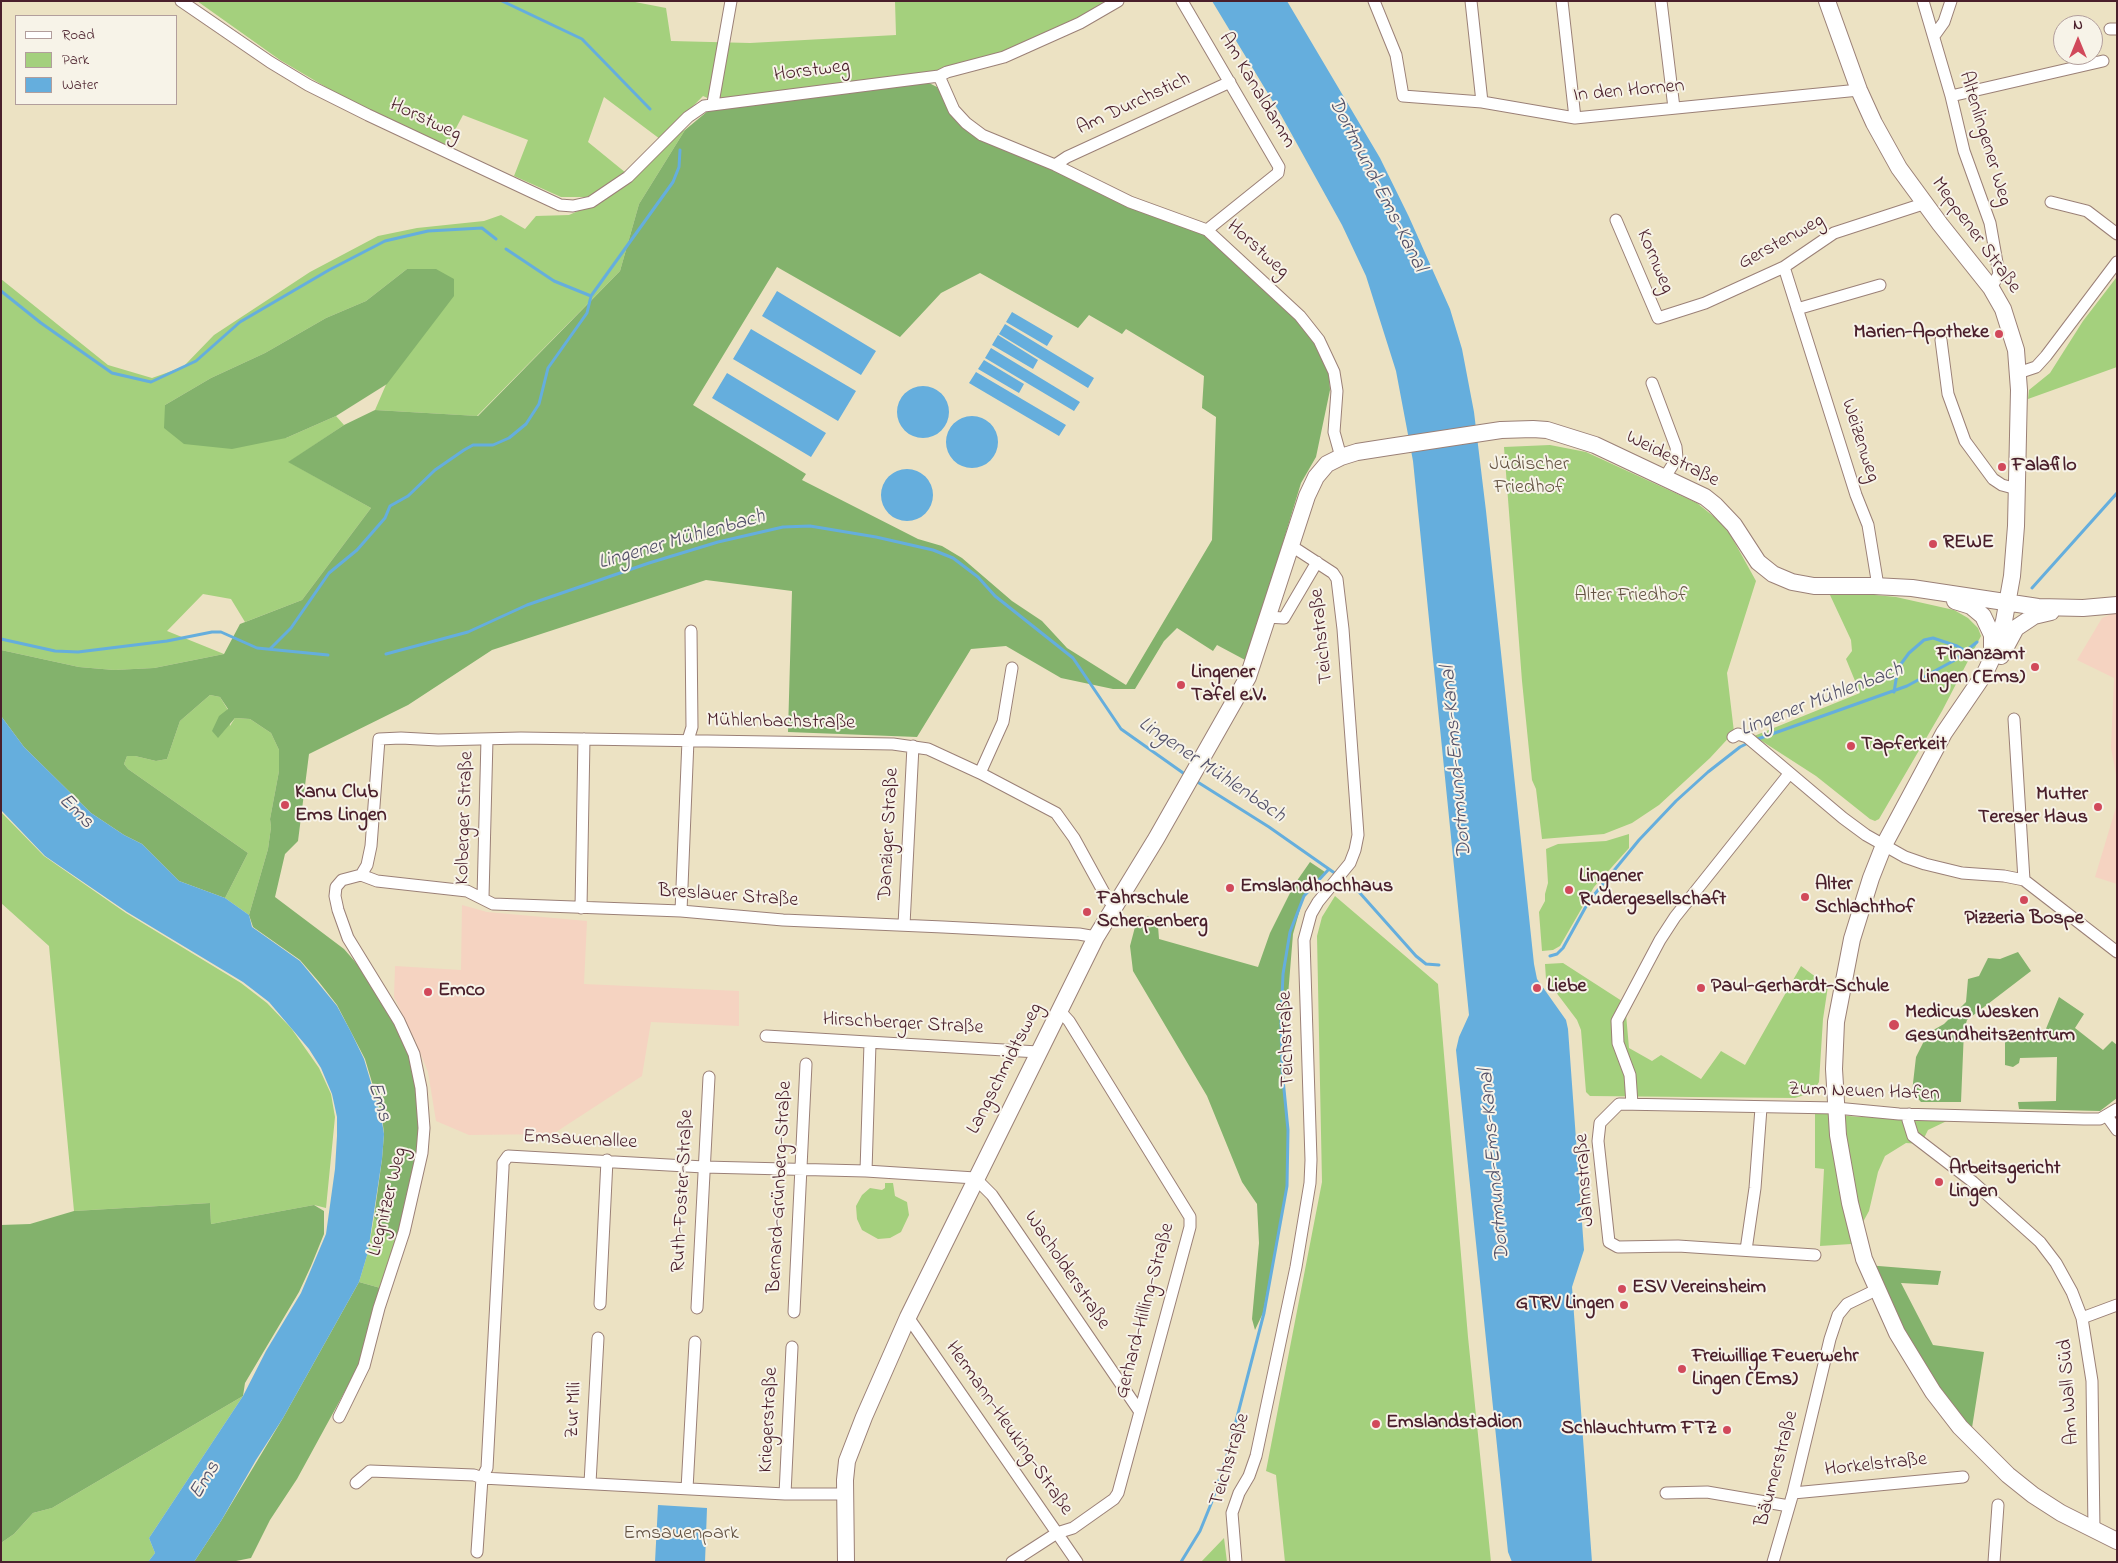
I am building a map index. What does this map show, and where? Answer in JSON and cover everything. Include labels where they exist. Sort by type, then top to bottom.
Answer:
[{"type":"street","name":"Horstweg","points":[[181,1],[262,57],[308,85],[560,204],[573,206],[591,202],[628,177],[688,117],[704,106],[939,76],[954,110],[966,123],[982,135],[1055,165],[1130,202],[1206,230],[1300,316],[1319,340],[1334,372],[1338,391],[1334,432],[1341,457]]},
{"type":"street","points":[[713,104],[731,1]]},
{"type":"street","points":[[939,76],[947,72],[1004,57],[1080,23],[1118,1]]},
{"type":"street","name":"Am Kanaldamm","points":[[1182,1],[1279,167],[1278,173],[1206,230]]},
{"type":"street","name":"In den Hornen","points":[[1374,1],[1396,55],[1403,96],[1482,102],[1575,118],[1859,90]]},
{"type":"street","points":[[1471,1],[1482,102]]},
{"type":"street","points":[[1562,1],[1575,118]]},
{"type":"street","points":[[1661,1],[1674,108]]},
{"type":"street","name":"Meppener Straße","points":[[1828,1],[1859,90],[1874,123],[1899,168],[1991,288],[2004,309],[2016,350],[2018,373],[2017,489],[2013,570],[2008,603],[1993,656],[1985,673]]},
{"type":"street","name":"Altenlingener Weg","points":[[1923,1],[1951,96],[1964,151],[1990,223],[1999,274],[1991,288]]},
{"type":"street","points":[[1934,36],[1944,22],[1952,1]]},
{"type":"street","points":[[1951,96],[2082,65]]},
{"type":"street","name":"Am Durchstich","points":[[1055,165],[1067,157],[1230,82]]},
{"type":"street","points":[[2051,202],[2087,211],[2117,234]]},
{"type":"street","name":"Gerstenweg","points":[[1658,318],[1705,304],[1784,267],[1834,233],[1926,204]]},
{"type":"street","name":"Kornweg","points":[[1616,220],[1658,318]]},
{"type":"street","points":[[2018,373],[2036,367],[2046,356],[2117,262]]},
{"type":"street","name":"Weizenweg","points":[[1784,267],[1856,494],[1868,525],[1878,586]]},
{"type":"street","points":[[1797,310],[1880,285]]},
{"type":"street","points":[[1941,340],[1948,394],[1965,441],[1993,479],[2002,485],[2017,489]]},
{"type":"street","points":[[1652,383],[1676,447],[1677,458],[1665,476]]},
{"type":"street","name":"Weidestraße","points":[[1389,447],[1495,431],[1533,429],[1556,432],[1594,445],[1694,490],[1716,505],[1734,526],[1758,562],[1780,578],[1802,585],[1912,588],[2038,607],[2083,608]]},
{"type":"street","name":"Langschmidtsweg","points":[[846,1562],[845,1494],[847,1461],[851,1446],[908,1317],[1096,937],[1248,677],[1290,545],[1307,496],[1316,477],[1327,464],[1341,457],[1389,447]]},
{"type":"street","name":"Teichstraße","points":[[1236,1562],[1232,1513],[1256,1456],[1296,1267],[1310,1183],[1311,1160],[1304,940],[1311,914],[1350,863],[1356,842],[1357,816],[1343,629],[1337,579],[1333,573],[1290,545]]},
{"type":"street","points":[[1266,617],[1284,618],[1317,562]]},
{"type":"street","points":[[1912,588],[1971,606],[1979,612],[1988,624],[1993,643],[1985,673],[1944,733],[1884,845],[1856,923],[1836,1022],[1834,1069],[1836,1108],[1850,1203],[1864,1259],[1876,1290],[1897,1333],[1933,1392],[1960,1426],[2008,1475],[2061,1514],[2117,1541]]},
{"type":"street","points":[[1976,688],[1994,667],[2011,636],[2023,622],[2045,612],[2117,605]]},
{"type":"street","points":[[681,911],[688,740],[692,727],[691,631]]},
{"type":"street","points":[[980,773],[1003,722],[1012,668]]},
{"type":"street","points":[[2014,719],[2024,880]]},
{"type":"street","points":[[1733,737],[1738,734],[1747,737],[1842,818],[1905,857],[1944,869],[2024,880],[2117,952]]},
{"type":"street","name":"Mühlenbachstraße","points":[[361,875],[368,865],[371,846],[380,739],[688,740],[913,746],[928,749],[980,773],[1056,813],[1074,838],[1108,900],[1116,902]]},
{"type":"street","name":"Kolberger Straße","points":[[483,897],[487,739]]},
{"type":"street","points":[[581,908],[584,739]]},
{"type":"street","name":"Danziger Straße","points":[[904,925],[913,746]]},
{"type":"street","points":[[1632,1104],[1630,1075],[1618,1042],[1617,1021],[1675,916],[1789,774]]},
{"type":"street","name":"Breslauer Straße","points":[[361,875],[377,881],[467,891],[483,897],[493,904],[681,911],[783,920],[1079,934],[1096,937]]},
{"type":"street","name":"Liegnitzer Weg","points":[[339,1417],[364,1366],[379,1308],[404,1232],[422,1153],[424,1128],[421,1088],[414,1054],[399,1021],[348,938],[338,910],[335,896],[336,887],[342,880],[361,875]]},
{"type":"street","name":"Gerhard-Hilling-Straße","points":[[1012,1562],[1057,1533],[1073,1528],[1114,1498],[1118,1492],[1188,1235],[1190,1217],[1070,1021],[1059,1010]]},
{"type":"street","name":"Hirschberger Straße","points":[[766,1036],[1038,1052]]},
{"type":"street","points":[[866,1171],[870,1043]]},
{"type":"street","name":"Bernard-Grünberg-Straße","points":[[794,1312],[806,1064]]},
{"type":"street","name":"Ruth-Foster-Straße","points":[[697,1308],[709,1077]]},
{"type":"street","name":"Zum Neuen Hafen","points":[[1619,1104],[1836,1108],[1909,1114],[2084,1119],[2100,1119],[2107,1116]]},
{"type":"street","name":"Jahnstraße","points":[[1619,1104],[1600,1123],[1598,1131],[1609,1242],[1618,1247],[1678,1246],[1815,1255]]},
{"type":"street","points":[[1746,1250],[1755,1188],[1761,1108]]},
{"type":"street","points":[[2117,1109],[2107,1116],[2117,1130]]},
{"type":"street","name":"Am Wall Süd","points":[[1909,1114],[1908,1120],[1913,1136],[1973,1182],[2040,1242],[2056,1264],[2072,1292],[2082,1318],[2092,1381],[2094,1530]]},
{"type":"street","name":"Emsauenallee","points":[[482,1478],[487,1468],[503,1163],[508,1156],[607,1160],[704,1167],[866,1171],[976,1178]]},
{"type":"street","points":[[600,1304],[607,1160]]},
{"type":"street","name":"Wacholderstraße","points":[[976,1178],[992,1195],[1140,1412]]},
{"type":"street","name":"Bäumerstraße","points":[[1773,1562],[1793,1493],[1838,1315],[1847,1304],[1876,1290]]},
{"type":"street","points":[[2082,1318],[2117,1305]]},
{"type":"street","name":"Hermann-Heuking-Straße","points":[[908,1317],[1077,1562]]},
{"type":"street","name":"Zur Mili","points":[[590,1483],[598,1338]]},
{"type":"street","points":[[687,1489],[695,1342]]},
{"type":"street","name":"Kriegerstraße","points":[[785,1494],[792,1347]]},
{"type":"street","points":[[356,1482],[370,1471],[474,1475],[482,1478],[785,1494],[845,1494]]},
{"type":"street","name":"Horkelstraße","points":[[1793,1493],[1963,1476]]},
{"type":"street","points":[[477,1552],[482,1478]]},
{"type":"street","points":[[1666,1493],[1707,1492],[1789,1506]]},
{"type":"street","points":[[1994,1562],[1998,1505]]},
{"type":"shaded area","points":[[2117,612],[2117,780],[2111,748],[2114,678],[2077,660],[2102,618]]},
{"type":"shaded area","points":[[2117,804],[2117,884],[2095,877]]},
{"type":"shaded area","points":[[462,905],[487,912],[587,921],[584,984],[739,991],[739,1026],[651,1022],[642,1076],[553,1134],[469,1135],[436,1121],[428,1072],[394,997],[395,966],[461,970]]},
{"type":"green space","points":[[197,1],[630,1],[666,8],[671,41],[750,43],[896,35],[895,1],[1110,1],[1079,20],[1004,53],[938,71],[714,101],[703,96],[662,138],[685,130],[639,204],[620,271],[477,416],[375,410],[436,269],[407,269],[366,301],[326,318],[265,353],[211,378],[165,405],[286,438],[336,416],[344,425],[289,462],[371,508],[302,600],[245,622],[231,599],[203,594],[167,631],[224,654],[154,668],[114,670],[79,667],[1,650],[1,279],[108,365],[152,378],[183,367],[214,335],[310,272],[378,236],[417,228],[484,221],[501,215],[525,229],[536,216],[569,215],[587,207],[585,197],[561,197],[514,176],[528,140],[463,115],[446,147],[341,96],[280,60]],"holes":[[[604,97],[660,139],[626,173],[588,142]]]},
{"type":"green space","points":[[927,82],[937,87],[956,121],[981,138],[1214,234],[1299,316],[1328,358],[1330,390],[1316,457],[1301,483],[1247,661],[1217,645],[1213,651],[1177,628],[1164,641],[1135,689],[1113,689],[1061,678],[1006,646],[971,649],[917,737],[788,732],[792,591],[706,580],[492,650],[408,705],[309,754],[298,841],[285,854],[275,897],[344,949],[370,979],[397,1023],[410,1055],[417,1089],[421,1128],[402,1229],[396,1239],[388,1239],[374,1217],[384,1134],[382,1116],[365,1059],[337,1005],[319,982],[300,960],[253,927],[249,915],[268,849],[271,827],[270,819],[279,771],[279,750],[271,733],[250,719],[235,718],[218,738],[212,731],[219,716],[228,709],[220,697],[210,695],[180,721],[167,759],[156,761],[127,756],[124,764],[128,769],[248,853],[225,898],[179,881],[142,844],[124,835],[91,813],[24,747],[1,716],[1,650],[79,667],[114,670],[154,668],[224,654],[240,624],[302,600],[371,508],[288,462],[344,425],[375,410],[478,416],[620,271],[639,204],[685,130],[709,110]],"holes":[[[777,267],[900,337],[941,293],[980,273],[1078,328],[1089,315],[1122,334],[1126,329],[1204,376],[1202,408],[1216,417],[1212,540],[1126,685],[1067,648],[1042,621],[1012,601],[962,558],[942,546],[918,539],[802,480],[806,474],[693,405]]]},
{"type":"green space","points":[[407,269],[436,269],[454,279],[454,296],[387,384],[336,416],[286,438],[232,449],[184,444],[164,428],[165,405],[211,378],[265,353],[326,318],[366,301]]},
{"type":"green space","points":[[2116,278],[2117,367],[2028,399],[2029,390],[2050,373],[2083,321]]},
{"type":"green space","name":"Alter Friedhof","points":[[1550,445],[1586,452],[1697,503],[1718,520],[1730,534],[1756,581],[1727,673],[1734,732],[1710,758],[1659,805],[1632,823],[1604,834],[1542,839],[1536,789],[1532,780],[1522,681],[1504,447]]},
{"type":"green space","points":[[1864,594],[1896,597],[1954,610],[1968,618],[1978,628],[1981,636],[1942,711],[1879,819],[1875,821],[1816,776],[1754,736],[1860,693],[1846,659],[1852,651],[1851,640],[1830,595]]},
{"type":"green space","points":[[210,695],[220,697],[228,710],[230,726],[235,718],[250,719],[271,733],[279,750],[279,771],[270,819],[271,827],[268,849],[249,915],[225,898],[248,853],[128,769],[124,764],[127,756],[156,761],[167,759],[180,721]]},
{"type":"green space","points":[[1,812],[44,856],[126,913],[241,983],[267,1003],[291,1028],[319,1068],[331,1094],[335,1117],[326,1208],[314,1205],[211,1224],[210,1203],[74,1211],[49,946],[1,903]]},
{"type":"green space","name":"Lingener Rudergesellschaft","points":[[1629,834],[1629,848],[1594,887],[1560,946],[1553,950],[1542,951],[1539,912],[1545,901],[1548,883],[1546,849],[1558,844],[1606,841]]},
{"type":"green space","points":[[1310,862],[1325,872],[1304,895],[1293,934],[1282,1069],[1288,1130],[1287,1185],[1263,1313],[1255,1330],[1252,1319],[1259,1243],[1257,1204],[1242,1182],[1207,1096],[1133,971],[1130,946],[1135,927],[1148,916],[1158,926],[1159,939],[1258,967],[1270,933],[1294,885]]},
{"type":"green space","points":[[1335,896],[1438,984],[1468,1337],[1491,1562],[1285,1562],[1276,1475],[1266,1471],[1322,1182],[1317,936],[1322,917]]},
{"type":"green space","points":[[2018,952],[2031,971],[1967,1020],[1964,1030],[1961,1102],[1921,1102],[1912,1092],[1916,1057],[1928,1033],[1944,1024],[1966,1002],[1968,979],[1979,976],[1988,958],[2000,959]]},
{"type":"green space","points":[[1563,963],[1625,1003],[1629,1048],[1652,1061],[1661,1055],[1701,1079],[1721,1051],[1745,1065],[1801,966],[1828,986],[1823,1019],[1819,1082],[1813,1092],[1795,1098],[1590,1096],[1586,1092],[1581,1030],[1577,1020],[1546,979],[1545,964]]},
{"type":"green space","points":[[2059,997],[2084,1014],[2075,1028],[2103,1050],[2112,1041],[2117,1045],[2117,1098],[2100,1111],[2019,1109],[2018,1102],[2056,1101],[2057,1057],[2020,1058],[2019,1063],[2013,1067],[2005,1065],[2005,1035],[2043,1036]]},
{"type":"green space","points":[[1815,1113],[1860,1117],[1953,1118],[1928,1130],[1921,1144],[1906,1143],[1885,1156],[1878,1172],[1869,1211],[1851,1244],[1820,1246],[1824,1169],[1815,1168]]},
{"type":"green space","points":[[885,1183],[893,1183],[895,1196],[907,1202],[909,1215],[901,1232],[890,1238],[878,1239],[862,1230],[857,1219],[856,1206],[862,1195],[870,1188],[882,1190],[885,1188]]},
{"type":"green space","points":[[210,1203],[211,1224],[314,1205],[324,1211],[324,1234],[311,1266],[299,1292],[245,1383],[243,1396],[52,1508],[33,1513],[14,1534],[1,1543],[1,1225],[30,1224],[74,1211]]},
{"type":"green space","points":[[374,1217],[388,1239],[396,1239],[384,1289],[359,1282],[368,1252]]},
{"type":"green space","points":[[1866,1265],[1941,1271],[1938,1285],[1901,1283],[1933,1345],[1984,1352],[1971,1434],[1960,1427]]},
{"type":"green space","points":[[359,1282],[384,1289],[362,1360],[297,1479],[270,1520],[251,1558],[231,1562],[194,1562],[283,1418]]},
{"type":"green space","points":[[243,1396],[149,1538],[155,1553],[148,1562],[1,1562],[1,1543],[14,1534],[33,1513],[52,1508]]},
{"type":"green space","points":[[1224,1538],[1227,1562],[1201,1562]]},
{"type":"water","name":"Dortmund-Ems-Kanal","points":[[1212,1],[1287,1],[1380,158],[1450,309],[1462,349],[1474,412],[1486,511],[1534,964],[1537,979],[1566,1020],[1568,1029],[1584,1250],[1572,1287],[1592,1562],[1512,1562],[1508,1552],[1456,1050],[1459,1037],[1469,1015],[1413,461],[1396,371],[1366,276],[1342,225],[1281,115]]},
{"type":"water","points":[[777,291],[876,351],[861,375],[762,316]]},
{"type":"water","points":[[1012,312],[1053,336],[1047,346],[1006,322]]},
{"type":"water","points":[[1005,324],[1094,378],[1088,388],[999,334]]},
{"type":"water","points":[[751,329],[856,391],[838,421],[733,359]]},
{"type":"water","points":[[998,335],[1038,360],[1033,369],[992,345]]},
{"type":"water","points":[[991,348],[1080,402],[1074,411],[985,358]]},
{"type":"water","points":[[984,360],[1024,384],[1019,393],[978,369]]},
{"type":"water","points":[[976,372],[1066,425],[1059,436],[969,383]]},
{"type":"water","points":[[727,373],[826,433],[811,457],[712,398]]},
{"type":"water","points":[[923,386],[933,388],[941,394],[947,402],[949,412],[947,422],[941,430],[933,436],[923,438],[913,436],[905,430],[899,422],[897,412],[899,402],[905,394],[913,388]]},
{"type":"water","points":[[972,416],[982,418],[990,424],[996,432],[998,442],[996,452],[990,460],[982,466],[972,468],[962,466],[954,460],[948,452],[946,442],[948,432],[954,424],[962,418]]},
{"type":"water","points":[[907,469],[917,471],[925,477],[931,485],[933,495],[931,505],[925,513],[917,519],[907,521],[897,519],[889,513],[883,505],[881,495],[883,485],[889,477],[897,471]]},
{"type":"water","name":"Ems","points":[[1,716],[24,747],[91,813],[124,835],[142,844],[179,881],[225,898],[249,915],[252,927],[300,961],[337,1006],[351,1032],[364,1059],[381,1116],[384,1134],[382,1159],[368,1252],[359,1282],[283,1418],[194,1562],[148,1562],[155,1553],[149,1538],[243,1396],[266,1351],[301,1293],[326,1234],[335,1169],[337,1136],[337,1117],[332,1094],[321,1068],[309,1049],[269,1002],[243,982],[127,912],[45,856],[1,810]]},
{"type":"water","name":"Emsauenpark","points":[[658,1505],[707,1508],[705,1562],[655,1562]]},
{"type":"waterway","points":[[502,1],[582,39],[650,109]]},
{"type":"waterway","points":[[270,649],[291,628],[329,573],[357,550],[385,518],[390,506],[408,496],[435,470],[464,450],[473,445],[493,445],[509,438],[526,424],[539,404],[548,368],[587,313],[591,296],[673,182],[679,167],[680,150]]},
{"type":"waterway","points":[[1,291],[41,323],[112,373],[151,382],[196,361],[240,322],[329,270],[385,241],[428,231],[482,228],[496,239]]},
{"type":"waterway","points":[[506,249],[554,281],[591,296]]},
{"type":"waterway","name":"Lingener Mühlenbach","points":[[2032,588],[2117,493]]},
{"type":"waterway","name":"Lingener Mühlenbach","points":[[386,654],[468,632],[527,605],[649,563],[718,542],[783,527],[810,526],[876,537],[933,550],[953,558],[978,577],[995,596],[1073,658],[1121,729],[1186,775]]},
{"type":"waterway","name":"Lingener Mühlenbach","points":[[1,639],[55,651],[78,652],[221,632],[257,648],[328,655]]},
{"type":"waterway","points":[[1894,692],[1898,668],[1909,653],[1924,640],[1933,638],[1966,651]]},
{"type":"waterway","name":"Lingener Mühlenbach","points":[[1755,740],[1907,686],[1955,660],[1977,642]]},
{"type":"waterway","name":"Lingener Mühlenbach","points":[[1550,956],[1557,954],[1563,948],[1589,901],[1639,840],[1676,801],[1708,772],[1740,747],[1750,742]]},
{"type":"waterway","name":"Lingener Mühlenbach","points":[[1196,781],[1269,827],[1336,874]]},
{"type":"waterway","points":[[1181,1562],[1200,1531],[1213,1499],[1228,1452],[1264,1313],[1287,1186],[1288,1130],[1282,1069],[1281,1021],[1283,974],[1290,932],[1304,896],[1329,869]]},
{"type":"waterway","name":"Lingener Mühlenbach","points":[[1341,878],[1359,892],[1416,956],[1426,964],[1439,965]]},
{"type":"place","name":"Marien-Apotheke","points":[[1999,334]]},
{"type":"place","name":"Falafilo","points":[[2002,467]]},
{"type":"place","name":"REWE","points":[[1933,544]]},
{"type":"place","name":"Finanzamt Lingen (Ems)","points":[[2035,667]]},
{"type":"place","name":"Lingener Tafel e.V.","points":[[1181,685]]},
{"type":"place","name":"Tapferkeit","points":[[1851,746]]},
{"type":"place","name":"Kanu Club Ems Lingen","points":[[285,805]]},
{"type":"place","name":"Mutter Tereser Haus","points":[[2098,807]]},
{"type":"place","name":"Emslandhochhaus","points":[[1230,888]]},
{"type":"place","name":"Lingener Rudergesellschaft","points":[[1569,890]]},
{"type":"place","name":"Alter Schlachthof","points":[[1805,897]]},
{"type":"place","name":"Pizzeria Bospe","points":[[2024,900]]},
{"type":"place","name":"Fahrschule Scherpenberg","points":[[1087,912]]},
{"type":"place","name":"Liebe","points":[[1537,988]]},
{"type":"place","name":"Paul-Gerhardt-Schule","points":[[1701,988]]},
{"type":"place","name":"Emco","points":[[428,992]]},
{"type":"place","name":"Medicus Wesken Gesundheitszentrum","points":[[1894,1025]]},
{"type":"place","name":"Arbeitsgericht Lingen","points":[[1939,1182]]},
{"type":"place","name":"ESV Vereinsheim","points":[[1622,1289]]},
{"type":"place","name":"GTRV Lingen","points":[[1624,1305]]},
{"type":"place","name":"Freiwillige Feuerwehr Lingen (Ems)","points":[[1682,1369]]},
{"type":"place","name":"Emslandstadion","points":[[1376,1424]]},
{"type":"place","name":"Schlauchturm FTZ","points":[[1727,1430]]},
{"type":"park label","name":"Jüdischer Friedhof","points":[[1529,478]]}]
